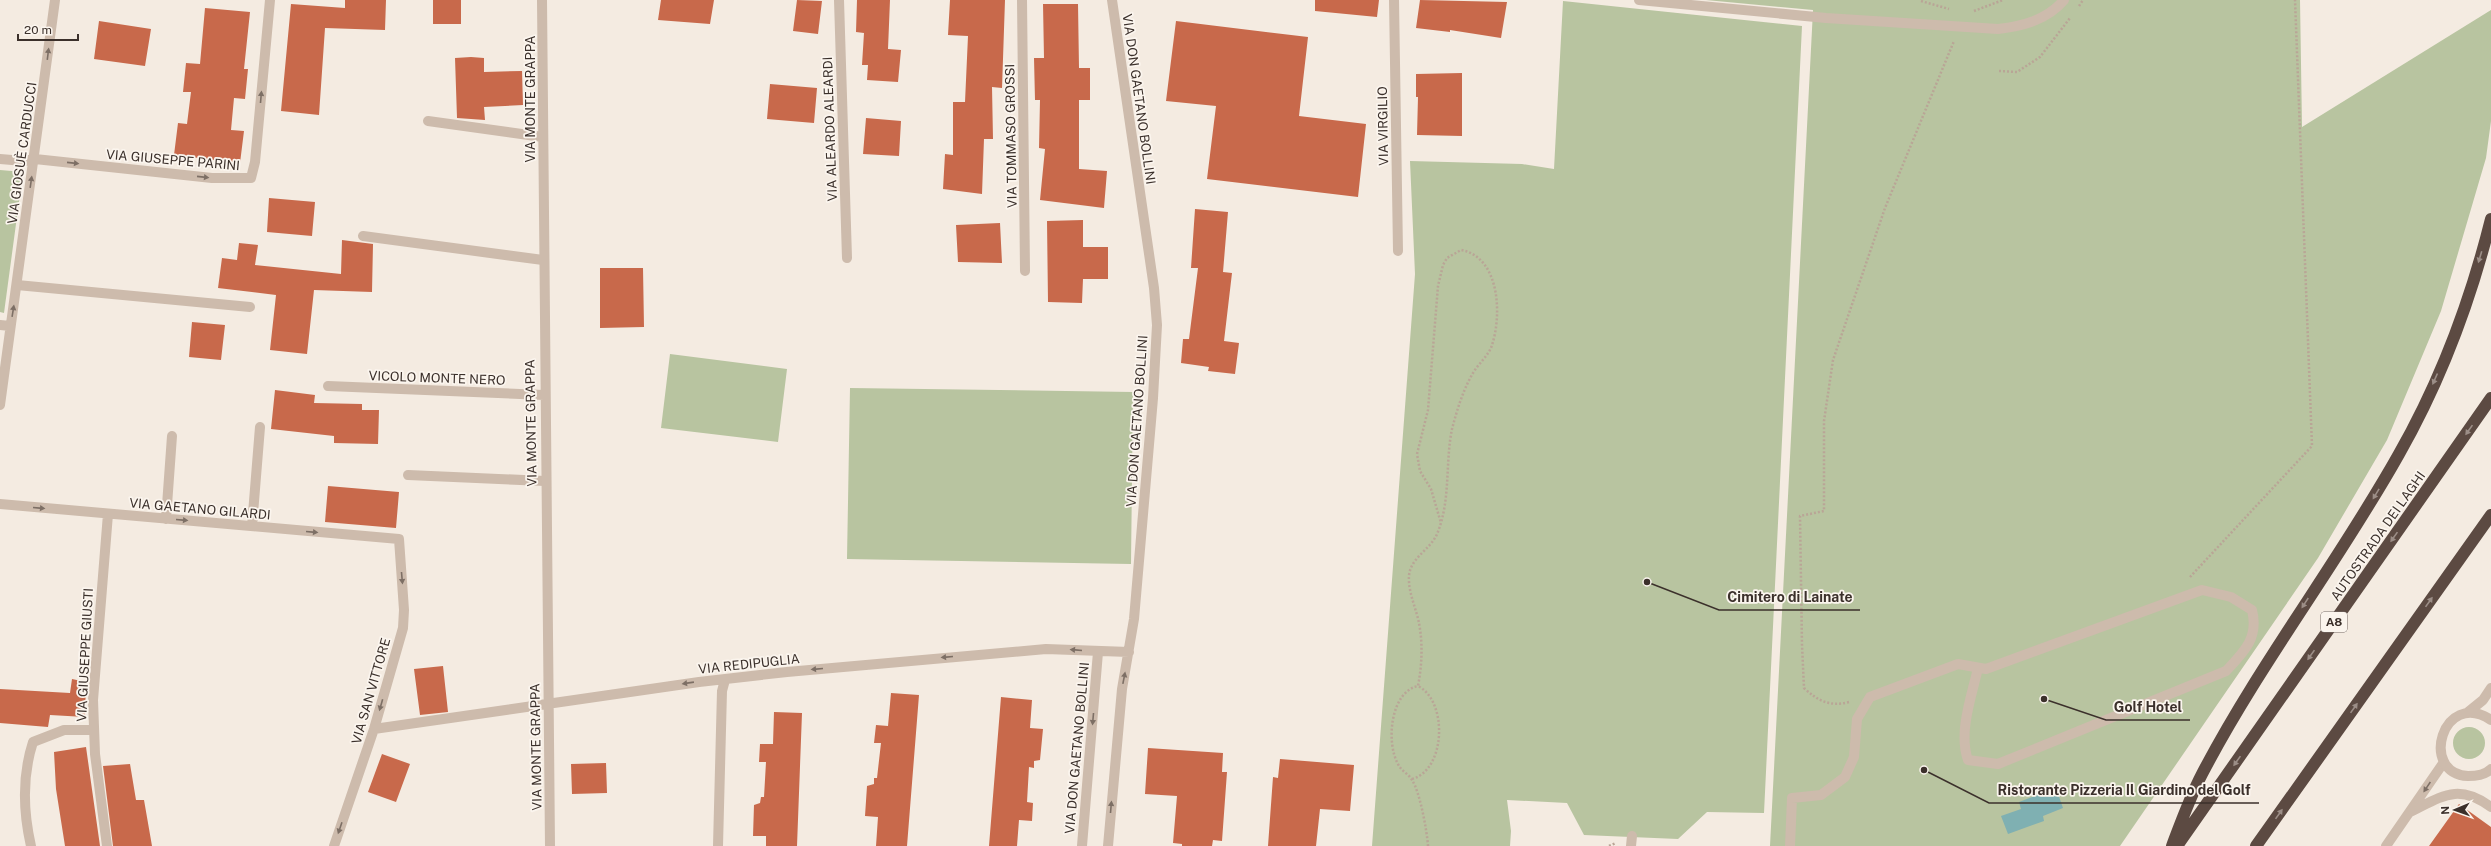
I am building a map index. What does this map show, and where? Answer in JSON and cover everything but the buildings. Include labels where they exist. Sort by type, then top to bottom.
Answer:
[{"type":"highway","points":[[2172,846],[2201,775],[2261,671],[2372,500],[2400,452],[2435,379],[2454,333],[2472,285],[2491,219]]},
{"type":"highway","name":"AUTOSTRADA DEI LAGHI","points":[[2177,846],[2491,398]]},
{"type":"highway","points":[[2256,846],[2491,515]]},
{"type":"street","name":"VIA GIOSUÈ CARDUCCI","points":[[0,405],[5,326],[17,284],[35,159],[55,0]]},
{"type":"street","name":"VIA GIUSEPPE PARINI","points":[[35,159],[212,178],[251,178],[255,162],[270,0]]},
{"type":"street","name":"VIA MONTE GRAPPA","points":[[542,0],[544,395],[550,846]]},
{"type":"street","name":"VIA ALEARDO ALEARDI","points":[[840,0],[847,258]]},
{"type":"street","name":"VIA TOMMASO GROSSI","points":[[1022,0],[1025,271]]},
{"type":"street","name":"VIA DON GAETANO BOLLINI","points":[[1108,846],[1122,689],[1129,652],[1153,398],[1157,325],[1154,288],[1112,0]]},
{"type":"street","name":"VIA VIRGILIO","points":[[1394,0],[1398,251]]},
{"type":"street","points":[[1639,0],[1826,18],[1998,29],[2020,26],[2052,13],[2064,0]]},
{"type":"street","points":[[428,121],[543,137]]},
{"type":"street","points":[[0,159],[24,162],[35,159]]},
{"type":"street","points":[[363,236],[543,260]]},
{"type":"street","points":[[17,284],[250,307]]},
{"type":"street","name":"VICOLO MONTE NERO","points":[[328,386],[544,395]]},
{"type":"street","points":[[252,526],[260,427]]},
{"type":"street","points":[[166,519],[172,436]]},
{"type":"street","points":[[408,475],[545,481]]},
{"type":"street","name":"VIA GAETANO GILARDI","points":[[0,504],[398,539]]},
{"type":"street","name":"VIA GIUSEPPE GIUSTI","points":[[107,846],[94,730],[94,675],[108,514]]},
{"type":"street","name":"VIA SAN VITTORE","points":[[334,846],[374,729],[403,628],[403,590],[398,539]]},
{"type":"street","points":[[1790,846],[1792,798],[1821,795],[1846,777],[1854,757],[1857,719],[1870,697],[1958,664],[1986,669],[2202,590],[2231,597],[2252,610],[2255,621],[2250,644],[2226,672],[1998,764],[1968,760],[1965,752],[1965,730],[1978,668]]},
{"type":"street","name":"VIA REDIPUGLIA","points":[[374,729],[699,682],[999,652],[1060,649],[1098,652],[1129,652]]},
{"type":"street","name":"VIA DON GAETANO BOLLINI","points":[[1082,846],[1098,652]]},
{"type":"street","points":[[718,846],[722,692],[725,680]]},
{"type":"street","points":[[2491,688],[2483,700],[2467,713],[2455,718],[2446,726],[2441,737],[2440,750],[2444,762],[2453,771],[2464,776],[2476,776],[2491,779]]},
{"type":"street","points":[[2467,713],[2479,714],[2491,720]]},
{"type":"street","points":[[31,846],[24,807],[27,762],[33,742],[64,730],[94,730]]},
{"type":"street","points":[[2386,846],[2444,762]]},
{"type":"street","points":[[2476,776],[2491,769]]},
{"type":"street","points":[[2410,812],[2453,793],[2466,793],[2477,797],[2491,807]]},
{"type":"path","points":[[1921,1],[1942,6],[1960,15],[2003,0]]},
{"type":"path","points":[[1999,72],[2017,72],[2040,57],[2083,0]]},
{"type":"path","points":[[2190,578],[2312,446],[2295,0]]},
{"type":"path","points":[[1870,697],[1834,703],[1818,701],[1804,688],[1800,516],[1824,511],[1824,421],[1833,360],[1885,208],[1950,53],[1960,15]]},
{"type":"path","points":[[1418,686],[1422,652],[1419,624],[1409,576],[1411,566],[1437,536],[1441,523],[1452,430],[1462,396],[1473,372],[1491,347],[1498,324],[1496,296],[1490,275],[1478,257],[1461,250],[1453,252],[1447,258],[1443,265],[1438,286],[1428,410],[1417,454],[1420,471],[1431,489],[1441,523]]},
{"type":"path","points":[[1412,779],[1427,771],[1437,748],[1439,733],[1435,704],[1425,690],[1418,686],[1411,688],[1399,702],[1392,738],[1398,764],[1412,779],[1428,846]]},
{"type":"green space","points":[[1706,0],[2300,0],[2302,127],[2491,10],[2491,121],[2486,158],[2441,311],[2387,440],[2318,558],[2120,846],[1770,846],[1813,10]]},
{"type":"green space","points":[[1563,1],[1802,26],[1764,813],[1707,812],[1678,839],[1584,835],[1567,803],[1507,800],[1511,831],[1510,846],[1372,846],[1415,274],[1410,161],[1522,164],[1554,169]]},
{"type":"green space","points":[[0,170],[23,172],[4,313],[0,312]]},
{"type":"green space","points":[[670,354],[787,369],[778,442],[661,428]]},
{"type":"green space","points":[[850,388],[1133,392],[1131,564],[847,559]]},
{"type":"green space","points":[[2469,727],[2480,732],[2485,743],[2480,754],[2469,759],[2458,754],[2453,743],[2458,732]]},
{"type":"water","points":[[2056,788],[2063,808],[2043,816],[2044,821],[2008,834],[2001,816],[2021,809],[2019,802]]},
{"type":"place","name":"Cimitero di Lainate","points":[[1647,582]]},
{"type":"place","name":"Golf Hotel","points":[[2044,699]]},
{"type":"place","name":"Ristorante Pizzeria Il Giardino del Golf","points":[[1924,770]]}]
